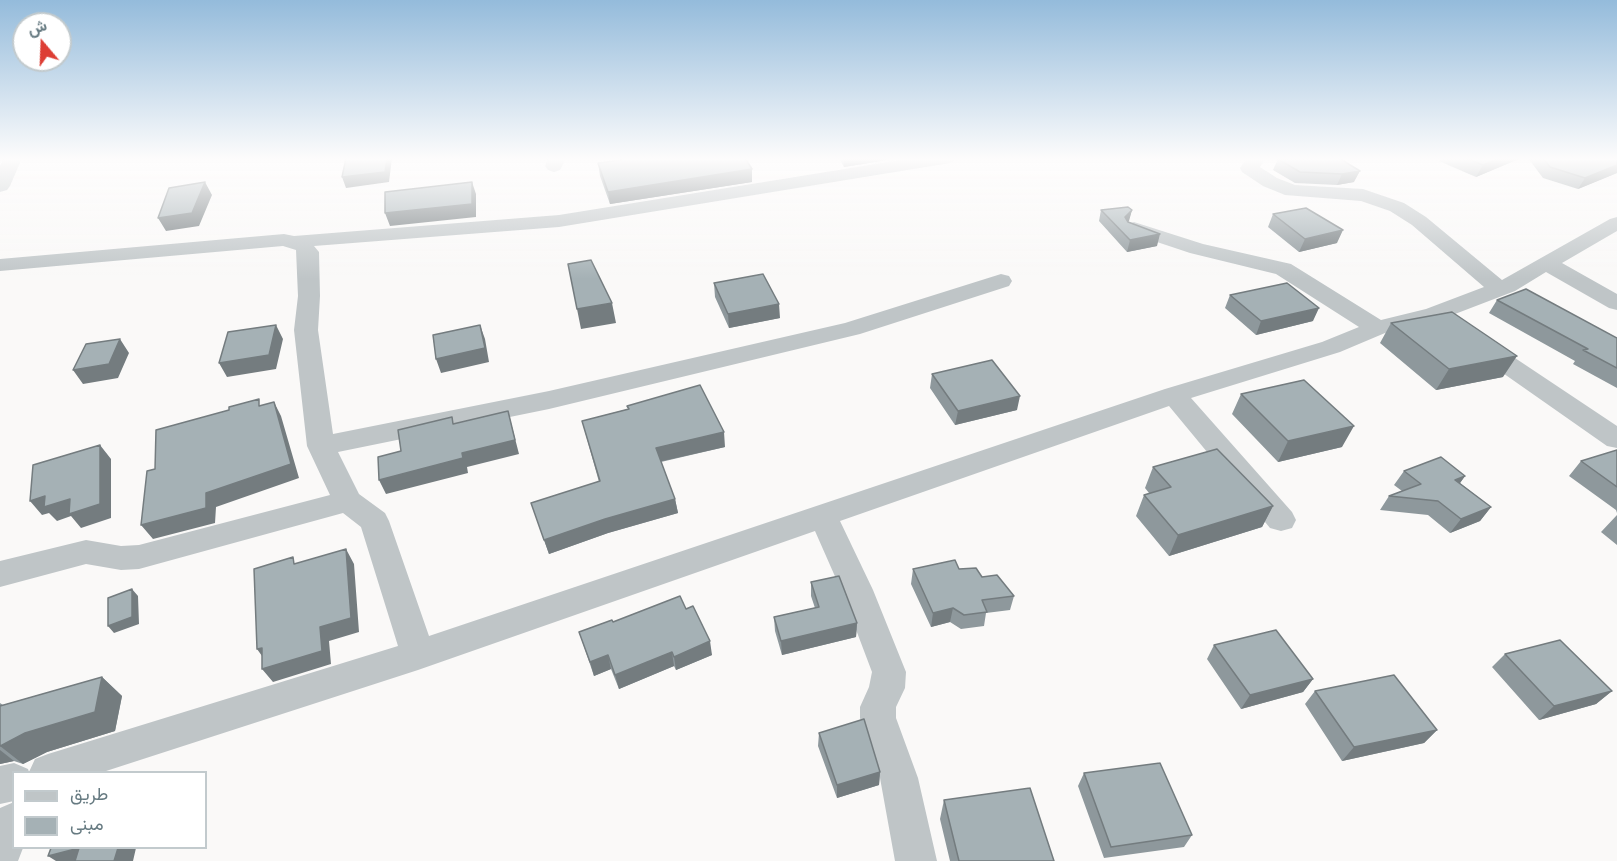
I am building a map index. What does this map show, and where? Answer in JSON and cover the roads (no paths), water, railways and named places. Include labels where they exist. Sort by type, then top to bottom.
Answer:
[{"type":"street","points":[[0,265],[284,240],[297,242],[559,221],[701,198]]},
{"type":"street","points":[[1372,198],[1396,207],[1419,221],[1511,290]]},
{"type":"street","points":[[51,771],[418,655],[1174,395],[1331,347],[1377,328],[1450,325],[1511,290],[1547,264],[1617,223]]},
{"type":"street","points":[[1134,228],[1197,249],[1284,269],[1377,328]]},
{"type":"street","points":[[297,242],[308,252],[309,296],[306,330],[321,446],[348,501],[374,521],[418,655]]},
{"type":"street","points":[[1547,264],[1617,303]]},
{"type":"street","points":[[321,446],[549,400],[840,332],[1001,281]]},
{"type":"street","points":[[1450,325],[1617,440]]},
{"type":"street","points":[[1174,395],[1281,520]]},
{"type":"street","points":[[0,574],[86,552],[121,558],[139,557],[348,501]]},
{"type":"street","points":[[823,516],[857,590],[889,672],[887,688],[878,707],[878,718],[899,778],[916,861]]},
{"type":"street","points":[[0,854],[12,827]]}]
